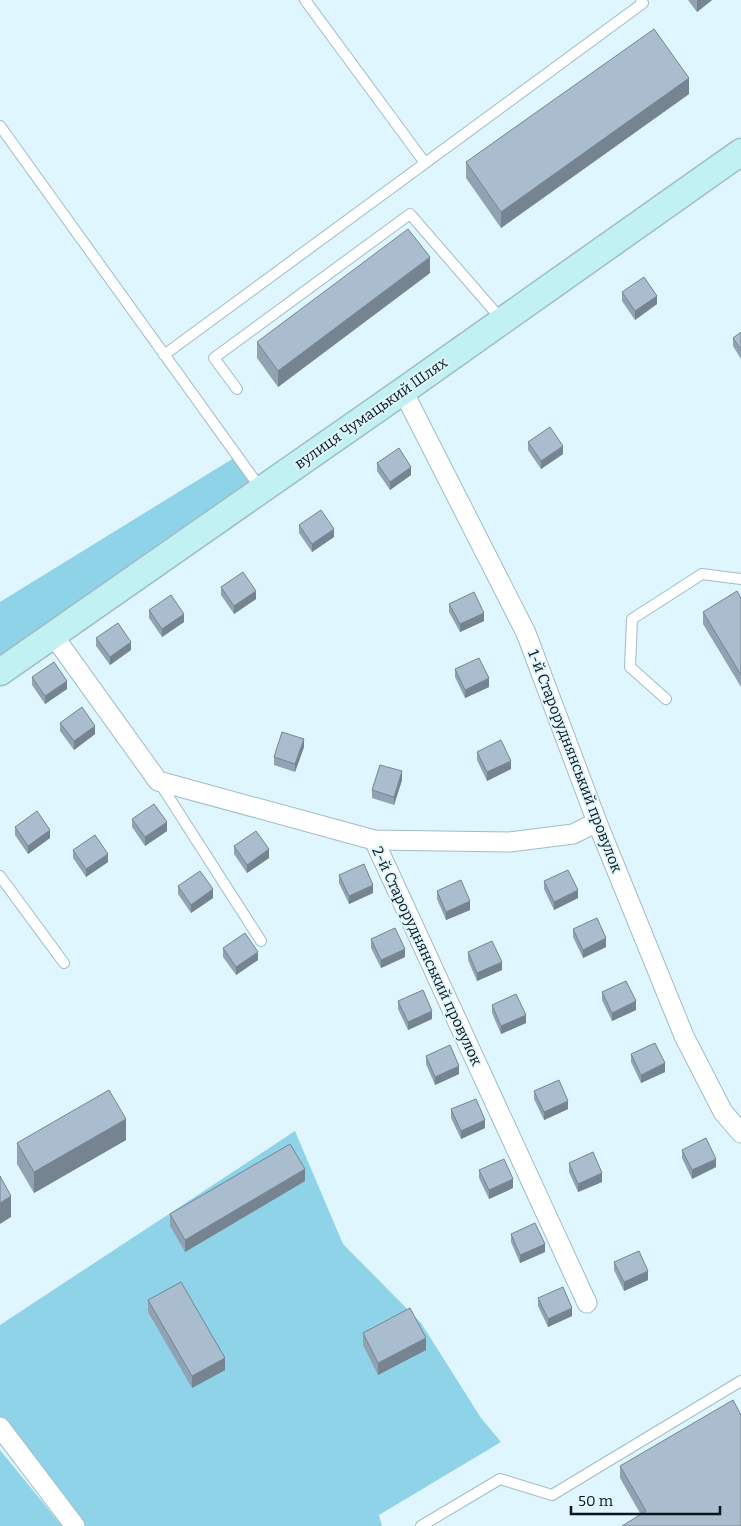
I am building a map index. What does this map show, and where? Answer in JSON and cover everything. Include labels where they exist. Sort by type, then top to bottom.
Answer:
[{"type":"street","name":"вулиця Чумацький Шлях","points":[[0,672],[741,152]]},
{"type":"street","name":"1-й Староруднянський провулок","points":[[403,391],[526,633],[597,822],[684,1036],[723,1112],[741,1133]]},
{"type":"street","points":[[54,635],[158,781]]},
{"type":"street","name":"2-й Староруднянський провулок","points":[[158,781],[374,840],[587,1303]]},
{"type":"street","points":[[374,840],[510,842],[573,834],[597,822]]},
{"type":"street","points":[[0,1427],[76,1526]]},
{"type":"lane","points":[[306,0],[425,163]]},
{"type":"lane","points":[[164,355],[643,3],[640,0]]},
{"type":"lane","points":[[0,126],[260,489]]},
{"type":"lane","points":[[237,389],[214,358],[410,214],[502,321]]},
{"type":"lane","points":[[666,699],[630,668],[632,619],[702,574],[741,579]]},
{"type":"lane","points":[[158,781],[261,941]]},
{"type":"lane","points":[[0,876],[64,963]]},
{"type":"lane","points":[[421,1526],[500,1478],[552,1495],[741,1381]]},
{"type":"shaded area","points":[[237,456],[261,489],[0,670],[0,602]]},
{"type":"shaded area","points":[[295,1131],[343,1244],[421,1323],[481,1418],[501,1442],[379,1515],[382,1526],[74,1526],[0,1428],[0,1325]]},
{"type":"shaded area","points":[[0,1450],[62,1526],[0,1526]]},
{"type":"building","points":[[654,29],[689,78],[501,212],[466,162]]},
{"type":"building","points":[[408,229],[430,257],[278,371],[257,342]]},
{"type":"building","points":[[644,277],[657,296],[635,311],[622,292]]},
{"type":"building","points":[[741,332],[741,350],[733,338]]},
{"type":"building","points":[[550,427],[563,446],[541,461],[528,442]]},
{"type":"building","points":[[399,448],[411,467],[390,482],[377,463]]},
{"type":"building","points":[[321,510],[334,529],[312,544],[299,525]]},
{"type":"building","points":[[243,572],[256,591],[234,606],[221,587]]},
{"type":"building","points":[[737,591],[741,598],[741,675],[703,612]]},
{"type":"building","points":[[474,592],[484,613],[460,624],[449,604]]},
{"type":"building","points":[[171,595],[184,614],[162,629],[149,610]]},
{"type":"building","points":[[118,623],[131,642],[110,657],[96,638]]},
{"type":"building","points":[[479,658],[489,678],[465,690],[455,669]]},
{"type":"building","points":[[54,662],[67,681],[45,696],[32,677]]},
{"type":"building","points":[[82,707],[95,726],[74,741],[60,723]]},
{"type":"building","points":[[282,732],[304,739],[295,764],[274,757]]},
{"type":"building","points":[[501,740],[511,761],[487,772],[477,752]]},
{"type":"building","points":[[380,765],[402,771],[394,797],[372,790]]},
{"type":"building","points":[[154,804],[167,822],[145,837],[132,819]]},
{"type":"building","points":[[37,811],[50,830],[28,846],[15,827]]},
{"type":"building","points":[[256,831],[269,849],[247,865],[234,846]]},
{"type":"building","points":[[95,835],[108,854],[86,869],[73,850]]},
{"type":"building","points":[[364,864],[373,885],[349,896],[339,875]]},
{"type":"building","points":[[568,870],[578,890],[554,902],[544,881]]},
{"type":"building","points":[[200,871],[213,889],[191,905],[178,886]]},
{"type":"building","points":[[461,880],[470,901],[446,912],[437,891]]},
{"type":"building","points":[[597,918],[606,938],[583,950],[573,929]]},
{"type":"building","points":[[395,928],[405,949],[381,960],[371,939]]},
{"type":"building","points":[[245,933],[258,952],[236,967],[223,948]]},
{"type":"building","points":[[492,941],[502,962],[477,973],[468,952]]},
{"type":"building","points":[[626,981],[636,1001],[612,1013],[602,992]]},
{"type":"building","points":[[423,990],[432,1011],[408,1022],[398,1001]]},
{"type":"building","points":[[516,994],[526,1015],[501,1026],[492,1005]]},
{"type":"building","points":[[655,1043],[665,1063],[641,1075],[631,1054]]},
{"type":"building","points":[[450,1045],[459,1066],[435,1077],[426,1056]]},
{"type":"building","points":[[559,1080],[568,1101],[544,1112],[534,1091]]},
{"type":"building","points":[[109,1090],[126,1119],[34,1172],[17,1143]]},
{"type":"building","points":[[476,1099],[485,1120],[461,1131],[451,1109]]},
{"type":"building","points":[[706,1138],[716,1159],[692,1170],[682,1150]]},
{"type":"building","points":[[290,1144],[305,1169],[185,1240],[170,1214]]},
{"type":"building","points":[[593,1152],[602,1173],[578,1184],[569,1163]]},
{"type":"building","points":[[504,1159],[513,1179],[489,1190],[479,1170]]},
{"type":"building","points":[[0,1176],[11,1196],[0,1203]]},
{"type":"building","points":[[535,1223],[545,1244],[520,1255],[511,1234]]},
{"type":"building","points":[[639,1251],[648,1271],[624,1282],[614,1262]]},
{"type":"building","points":[[181,1282],[225,1358],[192,1376],[148,1300]]},
{"type":"building","points":[[563,1287],[572,1308],[548,1319],[538,1298]]},
{"type":"building","points":[[410,1308],[426,1338],[378,1363],[363,1333]]},
{"type":"building","points":[[733,1400],[741,1415],[741,1526],[622,1526],[646,1511],[620,1466]]}]
